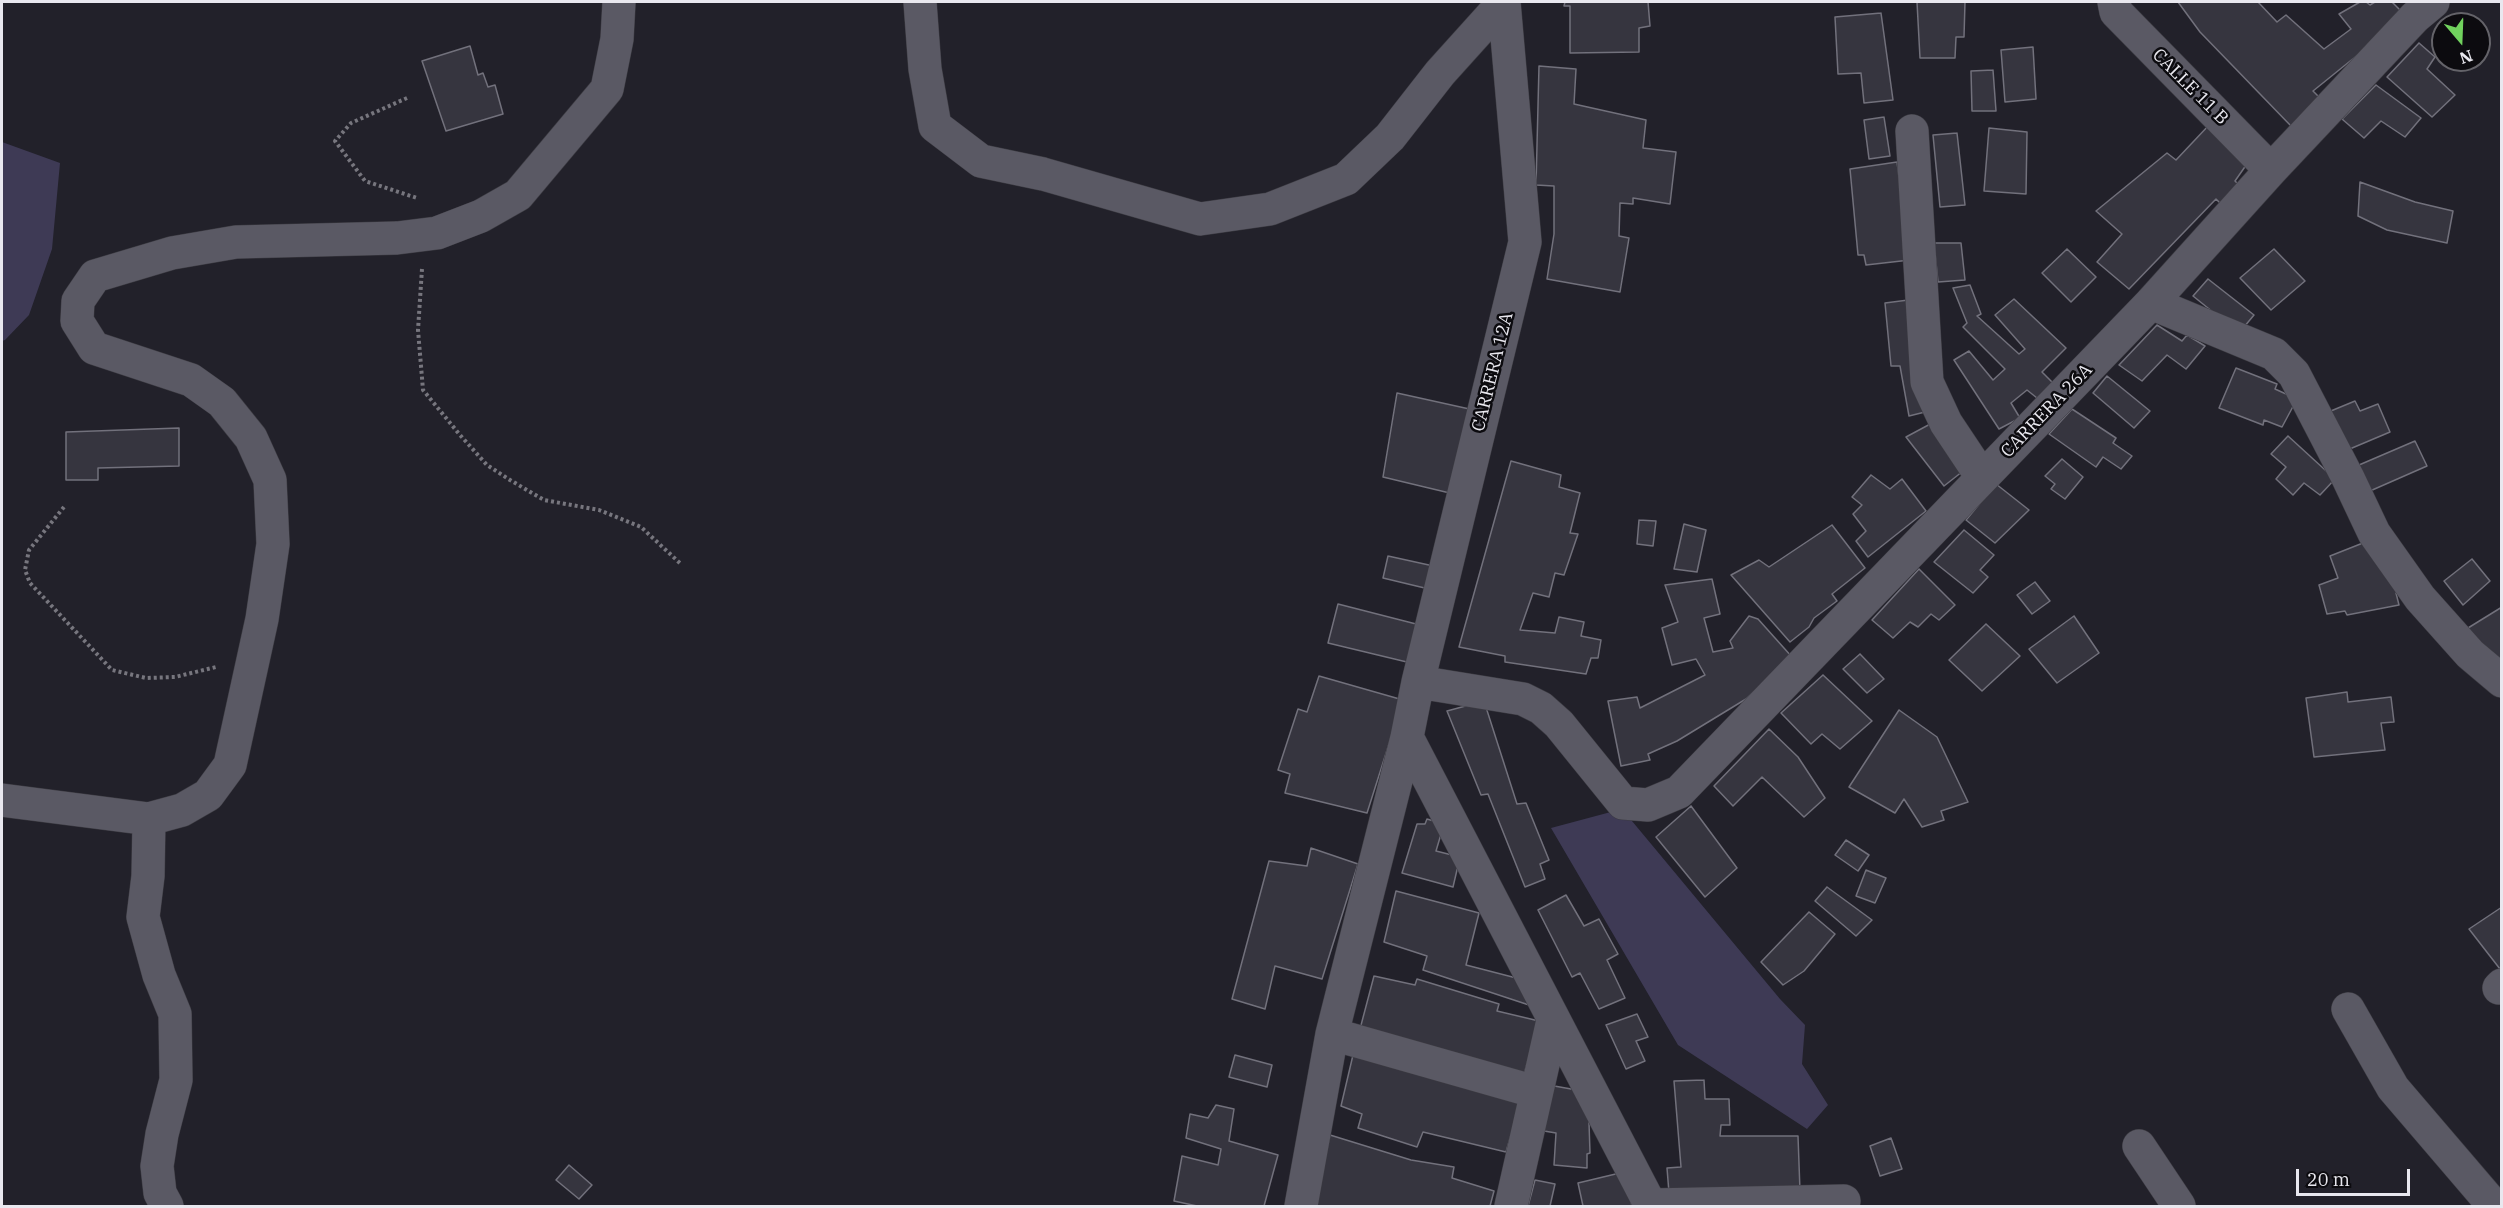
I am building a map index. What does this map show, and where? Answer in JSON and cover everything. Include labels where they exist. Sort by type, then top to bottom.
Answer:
[{"type":"street","points":[[2,800],[149,819],[182,810],[208,795],[230,765],[254,657],[273,544],[270,480],[250,438],[222,402],[191,380],[94,348],[77,321],[78,301],[95,276],[172,253],[236,242],[397,238],[436,233],[481,216],[518,195],[607,89],[617,39],[619,2]]},
{"type":"street","points":[[920,2],[925,69],[935,126],[953,140],[981,161],[1043,174],[1200,219],[1270,209],[1346,178],[1390,137],[1440,73],[1504,2]]},
{"type":"street","name":"CARRERA 12A","points":[[1301,1206],[1332,1034],[1407,737],[1418,682],[1525,242],[1504,2]]},
{"type":"street","name":"CALLE 11 B","points":[[2114,2],[2116,12],[2271,170]]},
{"type":"street","name":"CARRERA 26A","points":[[1418,682],[1523,699],[1541,708],[1559,724],[1623,803],[1648,805],[1679,792],[2151,303],[2417,7]]},
{"type":"street","points":[[1912,131],[1927,382],[1946,423],[1982,477]]},
{"type":"street","points":[[2151,303],[2274,354],[2294,374],[2374,533],[2420,597],[2470,654],[2502,681]]},
{"type":"street","points":[[1407,737],[1650,1206],[1844,1201]]},
{"type":"street","points":[[149,819],[148,876],[143,917],[159,975],[175,1014],[176,1080],[162,1134],[157,1166],[160,1193],[167,1206]]},
{"type":"street","points":[[2348,1009],[2393,1088],[2494,1206]]},
{"type":"street","points":[[1511,1206],[1553,1020]]},
{"type":"street","points":[[1332,1034],[1536,1092]]},
{"type":"street","points":[[2139,1146],[2179,1206]]},
{"type":"path","points":[[406,98],[351,123],[335,141],[365,181],[426,201]]},
{"type":"path","points":[[436,233],[423,260],[418,330],[423,390],[487,465],[544,500],[599,510],[641,527],[682,565]]},
{"type":"path","points":[[64,507],[29,550],[25,570],[30,583],[112,670],[146,678],[175,677],[254,657]]},
{"type":"shaded area","points":[[2,142],[60,163],[52,249],[29,315],[2,341]]},
{"type":"shaded area","points":[[1622,809],[1780,999],[1805,1025],[1802,1064],[1828,1105],[1807,1129],[1678,1045],[1551,828]]},
{"type":"building","points":[[1565,2],[1648,2],[1650,26],[1639,28],[1639,52],[1570,53],[1570,6],[1564,6]]},
{"type":"building","points":[[1917,2],[1965,2],[1964,37],[1956,37],[1955,58],[1920,58]]},
{"type":"building","points":[[2178,2],[2258,2],[2277,22],[2286,15],[2324,49],[2351,29],[2339,14],[2360,2],[2370,5],[2375,2],[2392,2],[2406,16],[2313,91],[2321,99],[2291,126],[2200,32]]},
{"type":"building","points":[[1881,13],[1893,100],[1864,103],[1861,73],[1838,74],[1835,17]]},
{"type":"building","points":[[2419,43],[2431,54],[2431,63],[2427,69],[2455,95],[2432,117],[2387,77]]},
{"type":"building","points":[[470,46],[478,75],[483,73],[488,87],[495,85],[503,114],[446,131],[422,61]]},
{"type":"building","points":[[2033,47],[2036,99],[2005,102],[2001,50]]},
{"type":"building","points":[[1539,66],[1576,69],[1574,104],[1646,120],[1643,148],[1676,152],[1670,204],[1633,198],[1633,204],[1620,203],[1619,236],[1629,238],[1620,292],[1547,279],[1554,234],[1554,186],[1536,185]]},
{"type":"building","points":[[1993,70],[1996,111],[1972,111],[1971,71]]},
{"type":"building","points":[[2376,85],[2421,118],[2405,137],[2381,121],[2364,138],[2342,119]]},
{"type":"building","points":[[2227,106],[2263,141],[2235,181],[2239,185],[2221,204],[2216,199],[2129,289],[2097,262],[2122,234],[2096,211],[2167,153],[2176,160]]},
{"type":"building","points":[[1884,117],[1890,156],[1869,159],[1864,120]]},
{"type":"building","points":[[1989,128],[2027,132],[2026,194],[1984,191]]},
{"type":"building","points":[[1957,133],[1965,205],[1940,207],[1933,135]]},
{"type":"building","points":[[1897,162],[1910,260],[1866,265],[1864,255],[1858,255],[1850,169]]},
{"type":"building","points":[[2360,182],[2415,202],[2453,211],[2447,243],[2387,230],[2358,216]]},
{"type":"building","points":[[1934,243],[1961,243],[1965,280],[1938,282]]},
{"type":"building","points":[[2067,249],[2096,277],[2071,302],[2042,273]]},
{"type":"building","points":[[2274,249],[2305,281],[2271,310],[2240,278]]},
{"type":"building","points":[[2208,279],[2254,315],[2239,333],[2193,296]]},
{"type":"building","points":[[1970,285],[1981,314],[1977,316],[2019,354],[2025,349],[1995,315],[2014,299],[2066,348],[2042,372],[2053,383],[2037,398],[2027,390],[2011,403],[2020,418],[1999,429],[1954,360],[1969,351],[1993,380],[2005,369],[1963,327],[1967,323],[1953,288]]},
{"type":"building","points":[[1916,299],[1933,410],[1909,416],[1900,366],[1891,366],[1885,303]]},
{"type":"building","points":[[2157,325],[2182,341],[2187,335],[2205,346],[2186,369],[2167,355],[2142,381],[2119,365]]},
{"type":"building","points":[[2236,368],[2277,384],[2275,389],[2297,399],[2282,427],[2264,420],[2263,425],[2219,408]]},
{"type":"building","points":[[2107,376],[2150,411],[2134,428],[2093,393]]},
{"type":"building","points":[[1397,393],[1474,410],[1458,495],[1383,477]]},
{"type":"building","points":[[2355,401],[2360,411],[2378,404],[2390,432],[2345,451],[2326,413]]},
{"type":"building","points":[[2072,409],[2116,438],[2113,443],[2132,456],[2121,469],[2103,457],[2096,467],[2049,434]]},
{"type":"building","points":[[1947,415],[1981,457],[1944,486],[1906,437]]},
{"type":"building","points":[[179,428],[179,466],[98,468],[98,480],[66,480],[66,432]]},
{"type":"building","points":[[2288,436],[2335,479],[2320,495],[2304,483],[2293,495],[2276,479],[2286,467],[2271,454]]},
{"type":"building","points":[[2415,441],[2427,466],[2370,491],[2359,465]]},
{"type":"building","points":[[2062,459],[2083,477],[2065,499],[2051,489],[2055,484],[2045,476]]},
{"type":"building","points":[[1511,461],[1561,475],[1559,487],[1580,493],[1570,533],[1578,534],[1564,575],[1555,573],[1549,597],[1533,593],[1520,630],[1555,633],[1559,617],[1584,622],[1581,636],[1601,640],[1598,658],[1591,658],[1586,674],[1505,662],[1505,656],[1459,647]]},
{"type":"building","points":[[1871,475],[1890,489],[1902,479],[1926,511],[1868,557],[1856,541],[1866,531],[1853,514],[1862,505],[1852,497]]},
{"type":"building","points":[[1996,484],[2029,510],[1995,543],[1966,520]]},
{"type":"building","points":[[1639,520],[1656,521],[1653,546],[1637,544]]},
{"type":"building","points":[[1684,524],[1706,530],[1697,572],[1674,569]]},
{"type":"building","points":[[1832,525],[1865,568],[1832,594],[1837,601],[1814,618],[1809,627],[1790,642],[1731,575],[1759,560],[1769,567]]},
{"type":"building","points":[[1964,530],[1994,555],[1980,570],[1988,577],[1973,593],[1934,562]]},
{"type":"building","points":[[2368,541],[2398,592],[2396,593],[2399,605],[2347,615],[2345,611],[2327,614],[2319,585],[2338,578],[2330,556]]},
{"type":"building","points":[[1388,556],[1438,567],[1433,590],[1383,578]]},
{"type":"building","points":[[2472,559],[2490,581],[2463,605],[2444,581]]},
{"type":"building","points":[[1919,569],[1955,605],[1939,620],[1931,614],[1918,627],[1910,622],[1893,638],[1872,620]]},
{"type":"building","points":[[1712,579],[1720,614],[1704,618],[1713,652],[1733,648],[1730,641],[1749,616],[1758,619],[1792,657],[1746,699],[1677,741],[1648,754],[1650,760],[1621,766],[1608,701],[1637,697],[1640,708],[1705,675],[1696,659],[1672,665],[1662,628],[1678,622],[1665,585]]},
{"type":"building","points":[[2035,582],[2050,601],[2032,614],[2017,595]]},
{"type":"building","points":[[1338,604],[1420,625],[1411,663],[1328,643]]},
{"type":"building","points":[[2502,607],[2502,672],[2468,628]]},
{"type":"building","points":[[2074,616],[2099,653],[2057,683],[2029,649]]},
{"type":"building","points":[[1986,624],[2020,656],[1982,691],[1949,660]]},
{"type":"building","points":[[1860,654],[1884,679],[1867,693],[1843,669]]},
{"type":"building","points":[[1823,675],[1872,721],[1840,749],[1822,734],[1811,744],[1781,713]]},
{"type":"building","points":[[1319,676],[1403,700],[1367,813],[1285,793],[1290,774],[1278,770],[1298,709],[1307,712]]},
{"type":"building","points":[[2347,692],[2348,702],[2391,697],[2394,722],[2381,723],[2385,750],[2314,757],[2306,698]]},
{"type":"building","points":[[1484,701],[1517,804],[1526,803],[1549,860],[1540,864],[1545,879],[1525,887],[1488,794],[1481,795],[1447,711]]},
{"type":"building","points":[[1899,710],[1937,737],[1968,802],[1941,811],[1944,820],[1922,827],[1904,799],[1895,813],[1849,787]]},
{"type":"building","points":[[1769,729],[1798,757],[1825,798],[1804,817],[1762,777],[1733,806],[1714,786]]},
{"type":"building","points":[[1691,806],[1737,868],[1705,897],[1656,837]]},
{"type":"building","points":[[1427,819],[1444,824],[1436,851],[1460,857],[1453,887],[1402,873],[1417,824],[1425,824]]},
{"type":"building","points":[[1846,840],[1869,855],[1858,871],[1835,855]]},
{"type":"building","points":[[1311,848],[1358,864],[1322,979],[1275,966],[1265,1009],[1232,999],[1269,861],[1307,866]]},
{"type":"building","points":[[1866,870],[1886,878],[1875,903],[1856,896]]},
{"type":"building","points":[[1827,887],[1872,920],[1856,936],[1815,901]]},
{"type":"building","points":[[1396,891],[1479,913],[1466,965],[1524,980],[1532,1006],[1423,970],[1427,956],[1384,942]]},
{"type":"building","points":[[1566,895],[1584,926],[1599,919],[1618,954],[1607,960],[1625,998],[1599,1009],[1580,973],[1572,977],[1538,910]]},
{"type":"building","points":[[2502,907],[2502,968],[2500,969],[2469,929]]},
{"type":"building","points":[[1809,912],[1835,934],[1804,971],[1783,985],[1761,962]]},
{"type":"building","points":[[1374,976],[1415,985],[1417,979],[1499,1004],[1497,1011],[1539,1021],[1523,1078],[1360,1029]]},
{"type":"building","points":[[1637,1014],[1648,1037],[1636,1041],[1645,1061],[1626,1069],[1606,1025]]},
{"type":"building","points":[[1235,1055],[1272,1065],[1267,1087],[1229,1077]]},
{"type":"building","points":[[1353,1055],[1521,1101],[1506,1152],[1423,1132],[1417,1147],[1358,1128],[1362,1114],[1341,1106]]},
{"type":"building","points":[[1704,1080],[1705,1099],[1729,1099],[1730,1125],[1721,1125],[1720,1136],[1798,1136],[1800,1191],[1669,1193],[1667,1168],[1681,1167],[1674,1081]]},
{"type":"building","points":[[1543,1084],[1588,1092],[1590,1153],[1587,1154],[1587,1168],[1554,1165],[1556,1133],[1538,1130]]},
{"type":"building","points":[[1216,1105],[1234,1109],[1229,1141],[1278,1155],[1264,1206],[1197,1206],[1174,1201],[1182,1156],[1218,1165],[1221,1149],[1186,1138],[1190,1114],[1208,1118]]},
{"type":"building","points":[[1330,1135],[1411,1160],[1454,1167],[1452,1178],[1494,1191],[1490,1206],[1315,1206]]},
{"type":"building","points":[[1891,1138],[1902,1169],[1880,1176],[1870,1146]]},
{"type":"building","points":[[569,1165],[592,1185],[579,1199],[556,1180]]},
{"type":"building","points":[[1624,1172],[1632,1206],[1583,1206],[1578,1183]]},
{"type":"building","points":[[1535,1180],[1555,1184],[1550,1206],[1528,1206]]}]
